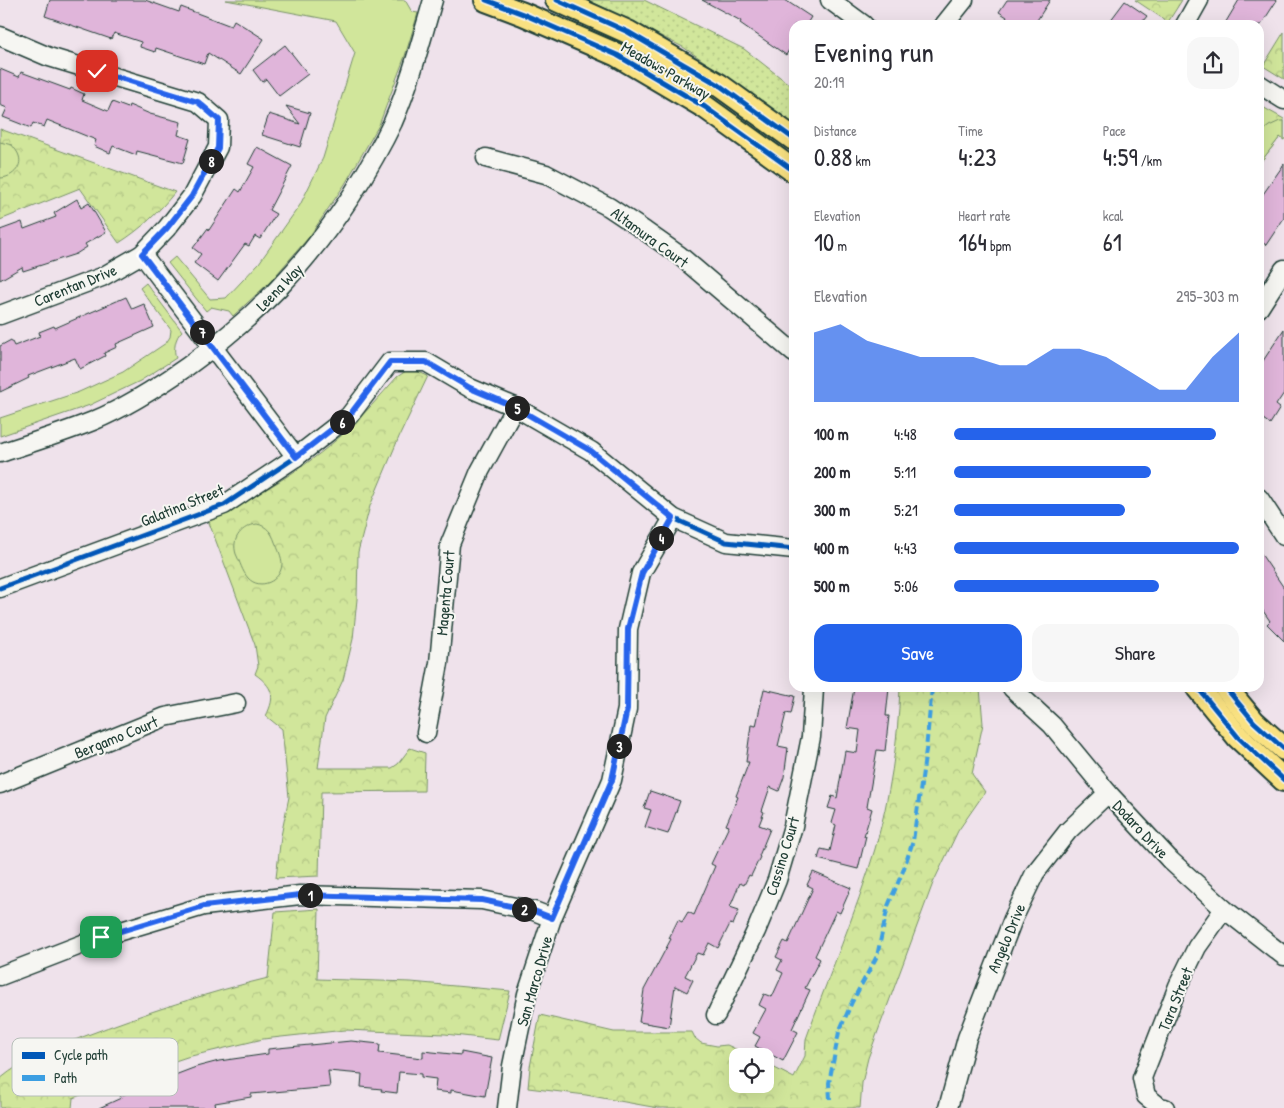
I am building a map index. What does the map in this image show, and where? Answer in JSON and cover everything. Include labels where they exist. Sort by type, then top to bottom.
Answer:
[{"type":"main road","name":"Meadows Parkway","points":[[486,0],[523,14],[616,55],[705,106],[789,167]]},
{"type":"main road","name":"Meadows Parkway","points":[[557,0],[628,32],[719,85],[789,135]]},
{"type":"main road","points":[[1201,692],[1238,737],[1284,780]]},
{"type":"main road","points":[[1229,692],[1254,722],[1284,749]]},
{"type":"street","name":"Leena Way","points":[[0,454],[94,421],[156,389],[213,348],[264,305],[298,268],[330,228],[370,166],[392,123],[411,77],[434,0]]},
{"type":"street","points":[[830,0],[857,20]]},
{"type":"street","points":[[948,20],[964,0]]},
{"type":"street","points":[[1188,20],[1199,0]]},
{"type":"street","name":"Carentan Drive","points":[[0,36],[49,56],[198,102],[219,120],[218,148],[192,196],[167,228],[142,254],[102,277],[0,315]]},
{"type":"street","points":[[1264,87],[1284,100]]},
{"type":"street","name":"Altamura Court","points":[[486,158],[546,174],[609,207],[679,255],[789,349]]},
{"type":"street","points":[[142,254],[296,457]]},
{"type":"street","points":[[1264,300],[1284,269]]},
{"type":"street","name":"Galatina Street","points":[[0,588],[224,505],[296,457],[349,416],[390,362],[426,362],[470,388],[515,407]]},
{"type":"street","points":[[515,407],[591,451],[673,518],[726,542],[789,548]]},
{"type":"street","name":"Magenta Court","points":[[426,732],[439,663],[450,544],[480,470],[515,407]]},
{"type":"street","points":[[1264,506],[1284,536]]},
{"type":"street","name":"San Marco Drive","points":[[507,1108],[512,1066],[527,994],[552,918],[612,780],[627,709],[628,629],[642,573],[673,518]]},
{"type":"street","name":"Cassino Court","points":[[716,1015],[756,931],[777,880],[793,826],[812,737],[814,692]]},
{"type":"street","name":"Dodaro Drive","points":[[1016,692],[1052,725],[1108,793],[1171,861],[1224,908],[1284,956]]},
{"type":"street","name":"Bergamo Court","points":[[0,784],[165,717],[236,703]]},
{"type":"street","name":"Angelo Drive","points":[[948,1108],[966,1038],[1013,919],[1035,873],[1068,831],[1108,793]]},
{"type":"street","points":[[0,976],[101,937],[204,906],[300,895],[482,900],[534,911],[552,918]]},
{"type":"street","name":"Tara Street","points":[[1164,1108],[1146,1096],[1142,1078],[1178,986],[1197,947],[1224,908]]},
{"type":"green space","points":[[226,0],[405,0],[412,12],[418,13],[405,56],[379,125],[345,184],[309,237],[270,282],[233,316],[229,311],[211,307],[206,311],[168,263],[175,257],[210,299],[226,298],[259,263],[300,205],[323,158],[355,53],[336,21]]},
{"type":"green space","points":[[588,0],[644,0],[744,49],[789,84],[789,122],[748,91],[683,47]]},
{"type":"green space","points":[[1135,0],[1182,0],[1169,20],[1165,20]]},
{"type":"green space","points":[[1284,32],[1284,79],[1264,67]]},
{"type":"green space","points":[[1264,108],[1284,119],[1284,140],[1280,137],[1264,158]]},
{"type":"green space","points":[[1284,121],[1284,140],[1280,137],[1264,158],[1264,130],[1269,126]]},
{"type":"green space","points":[[0,129],[175,192],[149,220],[119,243],[80,188],[0,220]]},
{"type":"green space","points":[[0,142],[12,145],[18,153],[20,160],[15,172],[4,178],[0,178]]},
{"type":"green space","points":[[146,283],[182,331],[175,344],[176,358],[140,381],[90,405],[0,436],[0,418],[79,392],[123,372],[166,343],[170,337],[171,330],[140,288]]},
{"type":"green space","points":[[406,371],[416,371],[428,376],[399,437],[370,506],[358,552],[357,599],[353,639],[343,680],[325,718],[318,768],[392,768],[398,764],[410,748],[425,753],[424,791],[321,792],[319,876],[276,878],[281,836],[289,797],[282,729],[266,716],[271,703],[271,692],[266,683],[255,674],[258,666],[255,645],[208,520],[262,492],[313,459],[351,426],[397,377]]},
{"type":"green space","points":[[257,524],[264,526],[271,533],[282,561],[281,570],[278,575],[264,584],[258,584],[248,578],[241,566],[235,548],[236,538],[242,530]]},
{"type":"green space","points":[[900,692],[980,692],[983,724],[972,774],[985,792],[958,831],[933,883],[868,1058],[862,1083],[860,1108],[658,1108],[586,1095],[528,1088],[540,1015],[614,1032],[692,1032],[701,1043],[717,1046],[727,1045],[734,1048],[729,1048],[729,1093],[774,1093],[774,1068],[794,1078],[805,1056],[806,1039],[875,849],[885,810],[892,769]]},
{"type":"green space","points":[[319,909],[317,979],[411,982],[510,991],[498,1040],[445,1034],[345,1030],[263,1039],[178,1060],[178,1038],[80,1038],[153,1011],[268,978],[275,912]]},
{"type":"green space","points":[[12,1071],[12,1096],[78,1096],[73,1098],[72,1108],[0,1108],[0,1079]]},
{"type":"building","points":[[50,0],[145,0],[179,12],[181,7],[231,26],[234,20],[264,39],[241,74],[208,53],[204,64],[156,48],[155,52],[140,47],[141,42],[114,33],[111,39],[45,16]]},
{"type":"building","points":[[702,0],[785,0],[811,17],[809,20],[789,20],[789,50],[786,55],[740,23],[741,21]]},
{"type":"building","points":[[1007,0],[1050,0],[1037,20],[1005,20],[1007,17],[999,12]]},
{"type":"building","points":[[1239,0],[1277,0],[1264,20],[1227,20]]},
{"type":"building","points":[[1125,1],[1147,16],[1144,20],[1111,20]]},
{"type":"building","points":[[285,45],[308,74],[279,96],[266,79],[262,82],[253,70]]},
{"type":"building","points":[[0,69],[19,77],[21,72],[70,90],[71,88],[84,94],[82,100],[108,111],[112,102],[128,108],[129,105],[150,114],[181,122],[178,135],[190,139],[183,163],[137,151],[136,155],[113,146],[110,153],[94,146],[96,140],[47,120],[44,127],[33,123],[31,128],[3,117],[7,108],[0,105]]},
{"type":"building","points":[[286,106],[310,113],[300,147],[262,135],[269,114],[300,124]]},
{"type":"building","points":[[257,147],[292,166],[269,210],[276,214],[260,239],[255,236],[249,246],[245,244],[218,281],[194,263],[201,254],[193,248],[208,228],[209,230],[236,189],[240,192],[254,167],[248,164]]},
{"type":"building","points":[[1284,164],[1284,218],[1266,245],[1264,244],[1264,193]]},
{"type":"building","points":[[77,199],[81,208],[89,203],[106,232],[85,244],[87,247],[76,254],[23,271],[22,267],[0,280],[0,230],[22,222],[24,229],[56,217],[54,213]]},
{"type":"building","points":[[126,297],[132,309],[144,304],[154,327],[116,344],[117,347],[104,353],[105,356],[80,369],[75,358],[28,376],[29,378],[0,392],[0,346],[11,340],[14,346],[40,336],[39,332],[54,326],[55,328]]},
{"type":"building","points":[[1284,329],[1284,393],[1276,405],[1280,408],[1270,424],[1264,420],[1264,359]]},
{"type":"building","points":[[1264,558],[1284,588],[1284,641],[1267,624],[1270,621],[1264,612]]},
{"type":"building","points":[[764,689],[795,696],[791,714],[786,713],[778,746],[788,748],[784,777],[779,791],[770,787],[762,811],[764,812],[759,825],[770,829],[760,857],[751,876],[749,875],[744,885],[740,883],[730,907],[739,910],[733,925],[730,924],[718,948],[709,943],[703,955],[697,953],[685,976],[693,980],[687,992],[675,986],[669,1027],[639,1022],[644,990],[671,939],[669,938],[678,920],[682,922],[688,912],[694,915],[715,866],[711,864],[729,826],[726,825],[738,797],[736,796],[749,762],[746,762],[751,725],[756,726]]},
{"type":"building","points":[[853,692],[889,692],[886,716],[889,716],[885,751],[877,750],[867,807],[872,809],[864,836],[866,836],[858,869],[818,859],[821,849],[830,851],[836,825],[832,823],[836,810],[828,808],[832,796],[837,798],[845,751],[857,753],[860,730],[847,728]]},
{"type":"building","points":[[650,791],[680,801],[668,834],[645,827],[651,810],[644,808]]},
{"type":"building","points":[[813,872],[851,888],[840,913],[836,911],[815,956],[820,959],[805,988],[810,990],[792,1029],[798,1032],[783,1061],[774,1056],[774,1048],[759,1048],[755,1046],[760,1037],[753,1033],[766,1009],[759,1005],[764,994],[772,997],[783,973],[777,970],[782,960],[776,957],[784,941],[788,943],[813,888],[807,885]]},
{"type":"building","points":[[351,1041],[380,1044],[379,1053],[423,1058],[423,1051],[461,1055],[461,1052],[492,1058],[485,1096],[451,1090],[451,1093],[435,1091],[436,1079],[421,1077],[421,1074],[399,1072],[397,1093],[361,1087],[362,1074],[328,1071],[330,1087],[251,1094],[251,1097],[215,1103],[216,1108],[99,1108],[121,1098],[120,1096],[178,1096],[178,1074],[219,1061],[268,1054],[268,1049]]},
{"type":"marked path","points":[[830,1099],[829,1083],[839,1032],[852,1002],[877,956],[888,906],[913,841],[926,750],[932,692]]},
{"type":"cycle path","points":[[486,0],[617,55],[705,107],[789,167]]},
{"type":"cycle path","points":[[557,0],[628,32],[719,85],[789,135]]},
{"type":"cycle path","points":[[0,588],[224,505],[296,457],[349,416],[390,362],[426,362],[470,388],[515,407],[591,451],[673,518],[726,542],[789,548]]},
{"type":"cycle path","points":[[1201,692],[1238,737],[1284,780]]},
{"type":"cycle path","points":[[1229,692],[1254,722],[1284,749]]},
{"type":"route","points":[[97,71],[198,102],[219,120],[218,148],[192,196],[167,228],[142,254],[296,457],[349,416],[390,362],[426,362],[470,388],[515,407],[591,451],[673,518],[642,573],[628,629],[627,709],[612,780],[552,918],[534,911],[482,900],[300,895],[204,906],[101,937]]}]
